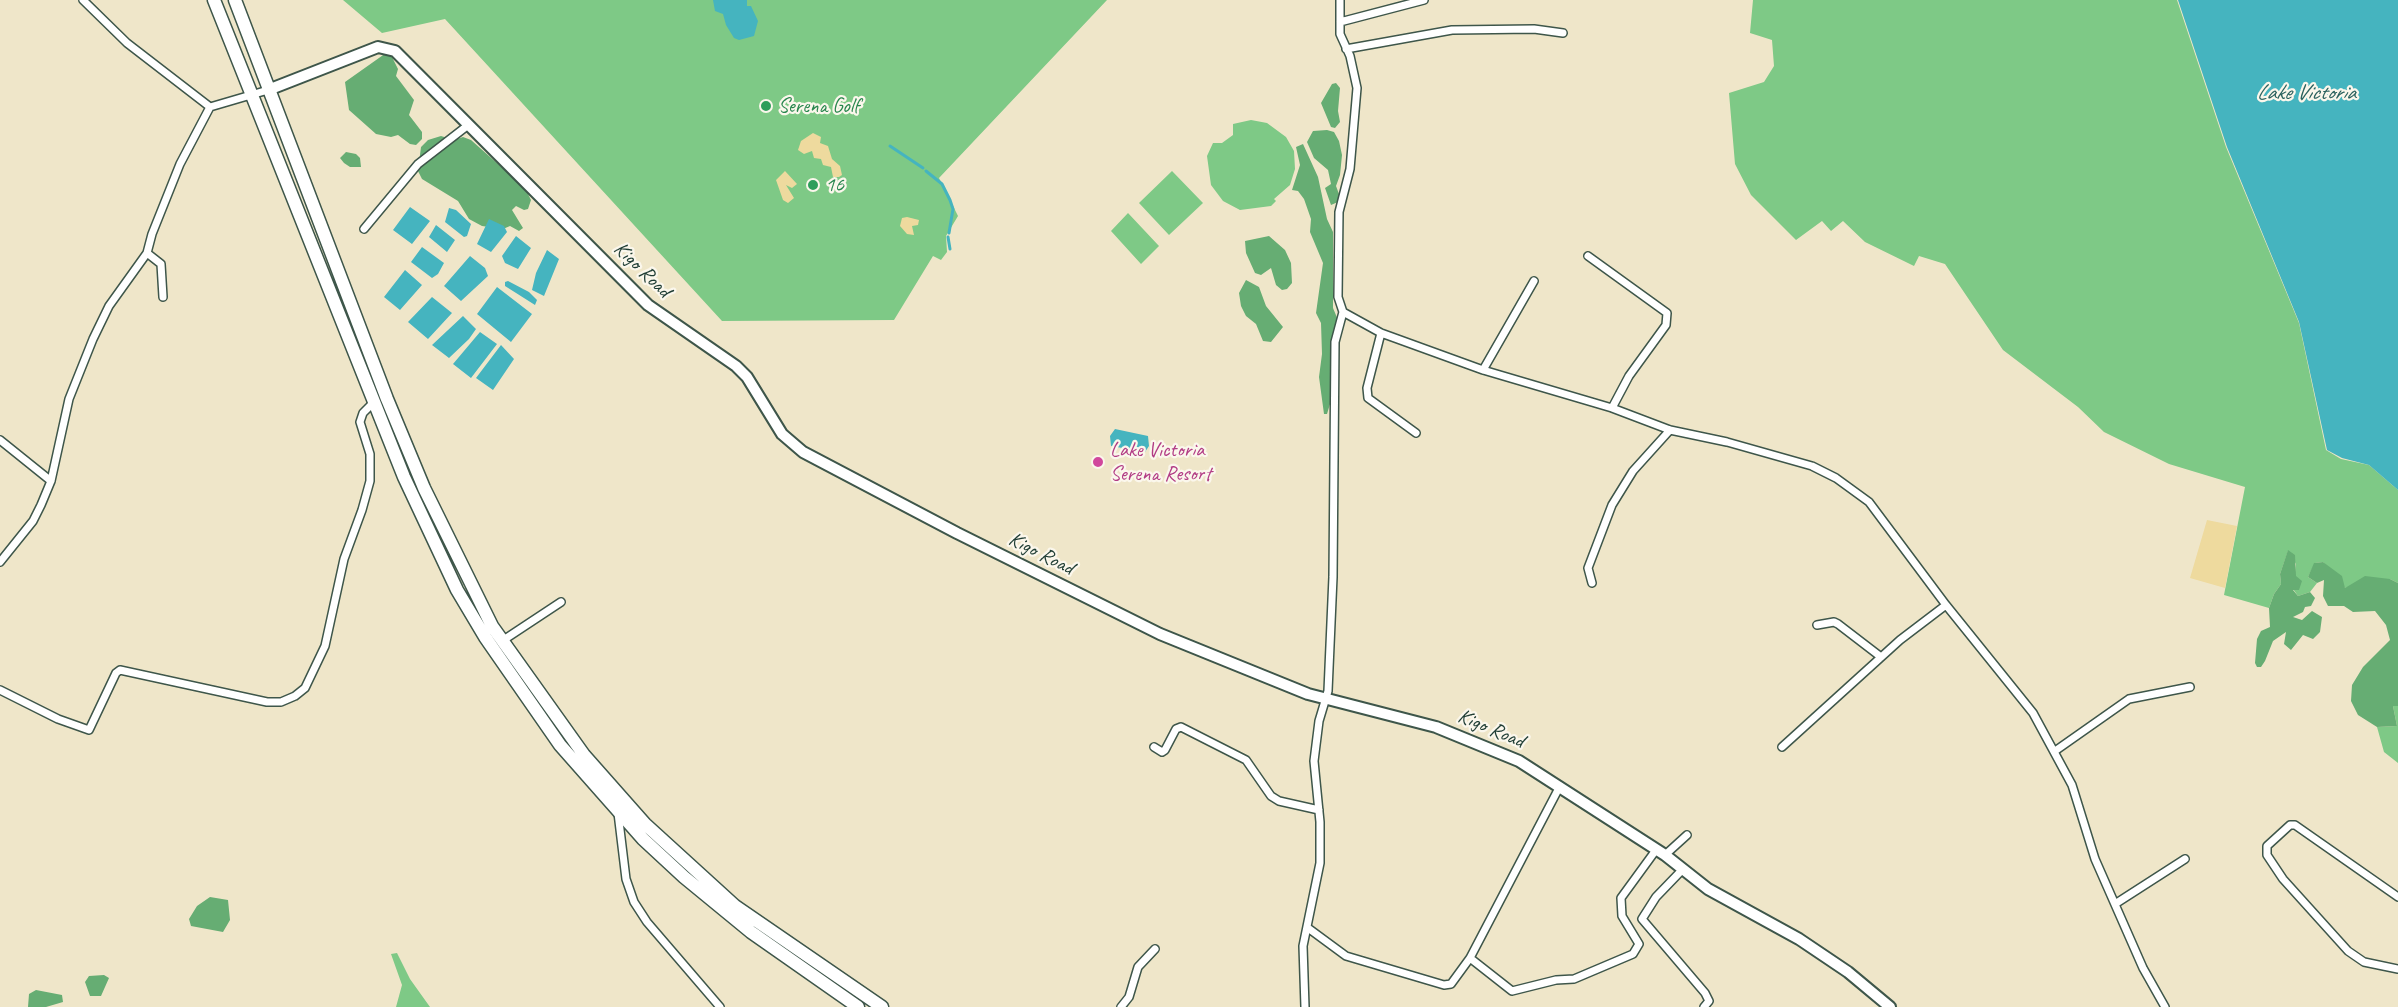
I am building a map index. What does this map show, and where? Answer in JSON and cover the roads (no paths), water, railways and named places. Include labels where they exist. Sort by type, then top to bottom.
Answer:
[{"type":"highway","points":[[214,0],[404,477],[471,614],[544,724],[618,813],[663,859],[719,907],[780,954],[858,1007]]},
{"type":"highway","points":[[235,0],[424,488],[456,557],[502,641],[584,755],[645,824],[686,864],[735,906],[882,1007]]},
{"type":"street","points":[[83,0],[127,43],[210,108]]},
{"type":"street","points":[[1305,1007],[1303,946],[1320,863],[1319,810],[1314,761],[1315,740],[1326,700],[1332,588],[1335,342],[1342,312],[1338,297],[1339,212],[1350,169],[1357,88],[1341,38],[1340,0]]},
{"type":"street","points":[[1340,22],[1424,0]]},
{"type":"street","points":[[1346,49],[1452,30],[1534,29],[1563,33]]},
{"type":"street","name":"Kigo Road","points":[[268,90],[378,47],[388,48],[412,68],[467,126],[648,305],[736,366],[758,391],[782,434],[803,452],[1116,614],[1326,700],[1436,727],[1519,761],[1661,852],[1716,894],[1799,939],[1848,972],[1890,1007]]},
{"type":"street","points":[[0,562],[33,521],[51,481],[69,399],[86,357],[109,306],[147,253],[152,234],[180,164],[210,108],[268,90]]},
{"type":"street","points":[[364,229],[418,164],[467,126]]},
{"type":"street","points":[[147,253],[161,264],[163,297]]},
{"type":"street","points":[[1588,256],[1667,313],[1666,325],[1629,376],[1612,408]]},
{"type":"street","points":[[1483,370],[1534,281]]},
{"type":"street","points":[[1342,312],[1381,333],[1483,370],[1612,408],[1670,430],[1812,466],[1845,483],[1869,502],[1886,520],[1946,605],[2016,689],[2055,751],[2072,785],[2095,859],[2143,968],[2165,1007]]},
{"type":"street","points":[[1381,333],[1367,388],[1368,398],[1416,433]]},
{"type":"street","points":[[0,690],[58,719],[89,730],[116,673],[120,670],[267,702],[281,702],[295,696],[305,688],[325,646],[344,559],[370,481],[370,454],[360,422],[363,413],[375,401]]},
{"type":"street","points":[[1592,583],[1588,568],[1612,506],[1633,471],[1670,430]]},
{"type":"street","points":[[0,440],[51,481]]},
{"type":"street","points":[[502,641],[561,602]]},
{"type":"street","points":[[1782,747],[1834,696],[1946,605]]},
{"type":"street","points":[[1817,625],[1834,622],[1838,624],[1881,657]]},
{"type":"street","points":[[2055,751],[2129,699],[2190,687]]},
{"type":"street","points":[[1154,747],[1162,752],[1165,750],[1176,729],[1182,727],[1246,760],[1271,796],[1279,801],[1319,810]]},
{"type":"street","points":[[1308,928],[1346,956],[1444,985],[1456,980],[1470,958],[1560,786]]},
{"type":"street","points":[[618,813],[626,879],[634,903],[647,922],[720,1007]]},
{"type":"street","points":[[2398,897],[2295,825],[2290,825],[2267,846],[2267,855],[2283,879],[2348,951],[2364,962],[2398,969]]},
{"type":"street","points":[[1470,958],[1512,991],[1550,981],[1574,979],[1633,954],[1639,944],[1622,916],[1622,898],[1661,852],[1687,835]]},
{"type":"street","points":[[2115,903],[2185,859]]},
{"type":"street","points":[[1683,869],[1656,897],[1642,919],[1705,993],[1709,1001],[1704,1007]]},
{"type":"street","points":[[1121,1007],[1132,989],[1138,967],[1155,949]]},
{"type":"water","points":[[713,0],[747,0],[747,6],[751,6],[758,21],[754,36],[739,40],[734,38],[726,25],[723,14],[715,11]]},
{"type":"water","name":"Lake Victoria","points":[[2178,0],[2398,0],[2398,490],[2369,465],[2342,458],[2327,450],[2299,322],[2227,147]]},
{"type":"water","points":[[410,207],[430,221],[412,244],[393,230]]},
{"type":"water","points":[[449,208],[456,210],[471,224],[467,236],[464,237],[445,222]]},
{"type":"water","points":[[489,219],[504,226],[507,232],[491,252],[477,244]]},
{"type":"water","points":[[436,225],[455,240],[447,252],[429,237]]},
{"type":"water","points":[[516,236],[531,248],[518,269],[505,263],[502,256]]},
{"type":"water","points":[[422,247],[444,263],[438,274],[432,278],[411,262]]},
{"type":"water","points":[[547,250],[559,259],[544,296],[532,290],[536,273]]},
{"type":"water","points":[[470,256],[485,268],[488,276],[461,301],[444,286]]},
{"type":"water","points":[[405,270],[422,285],[400,310],[384,297]]},
{"type":"water","points":[[508,281],[529,292],[537,300],[535,305],[505,286],[505,282]]},
{"type":"water","points":[[497,287],[532,314],[511,342],[477,314]]},
{"type":"water","points":[[432,297],[452,313],[428,339],[408,322]]},
{"type":"water","points":[[463,316],[476,329],[449,358],[432,345]]},
{"type":"water","points":[[480,332],[497,344],[471,378],[453,364]]},
{"type":"water","points":[[501,345],[514,359],[493,390],[476,378]]},
{"type":"water","points":[[1115,429],[1148,436],[1149,446],[1145,452],[1111,446],[1110,436]]},
{"type":"waterway","points":[[890,146],[923,168]]},
{"type":"waterway","points":[[926,171],[942,184],[950,200],[953,209],[949,233]]},
{"type":"waterway","points":[[948,237],[950,249]]},
{"type":"place","name":"Serena Golf","points":[[766,106]]},
{"type":"place","name":"16","points":[[813,185]]},
{"type":"place","name":"Lake Victoria Serena Resort","points":[[1098,462]]}]
